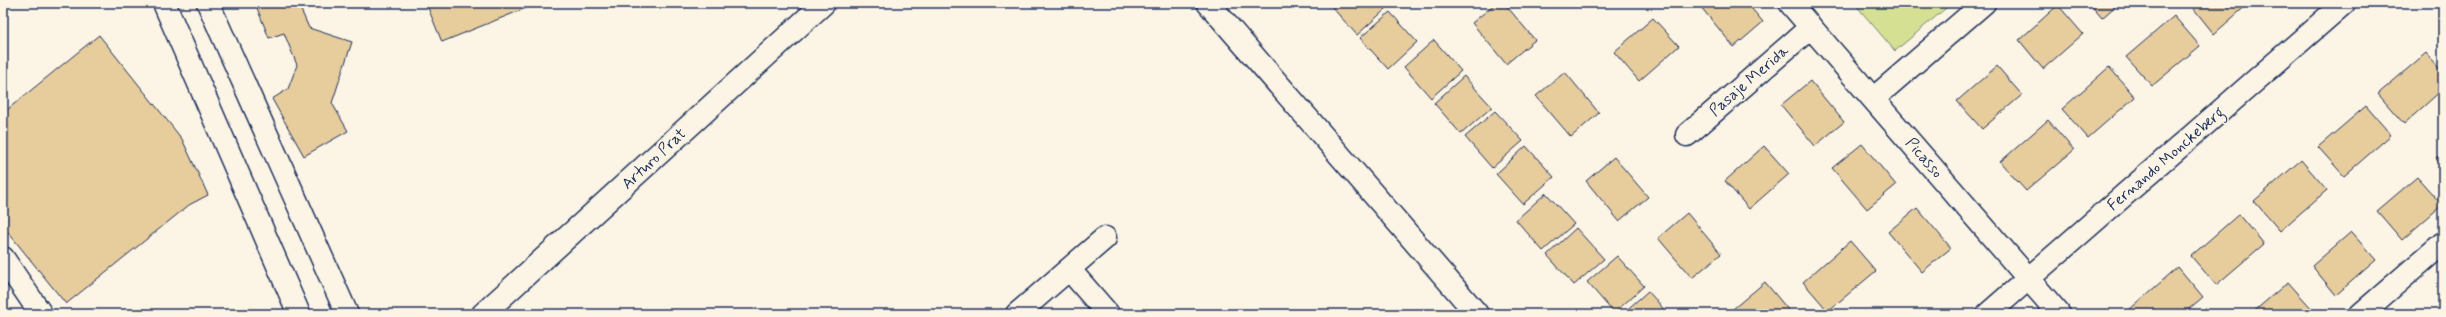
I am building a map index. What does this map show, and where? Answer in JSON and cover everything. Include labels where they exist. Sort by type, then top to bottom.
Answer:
[{"type":"street","points":[[164,3],[300,314]]},
{"type":"street","points":[[208,3],[347,314]]},
{"type":"street","name":"Arturo Prat","points":[[483,314],[824,3]]},
{"type":"street","points":[[1208,3],[1477,314]]},
{"type":"street","name":"Picasso","points":[[1790,3],[2059,314]]},
{"type":"street","points":[[1873,99],[1984,3]]},
{"type":"street","name":"Fernando Monckeberg","points":[[1988,314],[2344,3]]},
{"type":"street","name":"Pasaje Merida","points":[[1687,135],[1811,27]]},
{"type":"street","points":[[1017,314],[1105,238]]},
{"type":"street","points":[[2361,314],[2443,243]]},
{"type":"street","points":[[3,258],[41,314]]},
{"type":"street","points":[[1069,269],[1108,314]]},
{"type":"green space","points":[[1854,3],[1952,3],[1895,51]]},
{"type":"building","points":[[255,3],[298,3],[309,28],[352,42],[332,103],[348,131],[304,156],[272,99],[288,89],[297,65],[284,33],[269,38]]},
{"type":"building","points":[[426,3],[535,3],[536,4],[442,42]]},
{"type":"building","points":[[1332,3],[1383,3],[1387,8],[1357,35],[1330,5]]},
{"type":"building","points":[[1496,3],[1504,3],[1535,40],[1506,64],[1472,23]]},
{"type":"building","points":[[1704,3],[1747,3],[1763,22],[1734,47],[1700,6]]},
{"type":"building","points":[[2089,3],[2119,3],[2102,18]]},
{"type":"building","points":[[2189,3],[2249,3],[2214,34]]},
{"type":"building","points":[[2058,5],[2083,34],[2043,69],[2019,40]]},
{"type":"building","points":[[1390,12],[1417,42],[1388,69],[1360,38]]},
{"type":"building","points":[[2174,16],[2200,46],[2152,86],[2126,57]]},
{"type":"building","points":[[1653,18],[1679,46],[1639,81],[1614,52]]},
{"type":"building","points":[[99,35],[182,139],[208,195],[189,205],[66,304],[3,226],[3,113]]},
{"type":"building","points":[[1434,40],[1461,71],[1431,98],[1404,67]]},
{"type":"building","points":[[2426,53],[2443,73],[2443,89],[2404,124],[2378,94]]},
{"type":"building","points":[[1997,66],[2022,95],[1982,129],[1957,101]]},
{"type":"building","points":[[2109,67],[2135,97],[2088,138],[2062,109]]},
{"type":"building","points":[[1565,72],[1599,113],[1571,137],[1536,96]]},
{"type":"building","points":[[1464,76],[1492,107],[1461,134],[1434,103]]},
{"type":"building","points":[[1810,81],[1844,122],[1815,146],[1781,105]]},
{"type":"building","points":[[2366,106],[2391,135],[2344,176],[2318,147]]},
{"type":"building","points":[[1495,111],[1523,141],[1492,168],[1465,137]]},
{"type":"building","points":[[2048,120],[2074,150],[2026,191],[2000,162]]},
{"type":"building","points":[[1862,144],[1896,185],[1867,209],[1832,168]]},
{"type":"building","points":[[1526,146],[1554,177],[1523,204],[1496,174]]},
{"type":"building","points":[[1764,146],[1789,174],[1749,209],[1725,181]]},
{"type":"building","points":[[2443,152],[2443,167],[2436,159]]},
{"type":"building","points":[[1614,157],[1648,197],[1619,221],[1586,181]]},
{"type":"building","points":[[2301,160],[2327,190],[2280,231],[2254,201]]},
{"type":"building","points":[[2417,177],[2442,205],[2402,240],[2377,211]]},
{"type":"building","points":[[1546,193],[1574,224],[1543,251],[1516,220]]},
{"type":"building","points":[[1917,208],[1951,248],[1922,272],[1888,232]]},
{"type":"building","points":[[1687,213],[1721,254],[1692,278],[1658,238]]},
{"type":"building","points":[[2239,214],[2264,244],[2216,285],[2191,256]]},
{"type":"building","points":[[1576,228],[1604,259],[1574,285],[1547,255]]},
{"type":"building","points":[[2351,232],[2376,260],[2336,295],[2312,266]]},
{"type":"building","points":[[1850,241],[1876,271],[1828,311],[1803,282]]},
{"type":"building","points":[[1617,256],[1644,286],[1614,313],[1587,282]]},
{"type":"building","points":[[2178,267],[2203,297],[2183,314],[2134,314],[2130,309]]},
{"type":"building","points":[[1765,282],[1790,312],[1787,314],[1727,314]]},
{"type":"building","points":[[2288,282],[2313,310],[2308,314],[2251,314]]},
{"type":"building","points":[[1648,291],[1668,314],[1622,314]]}]
